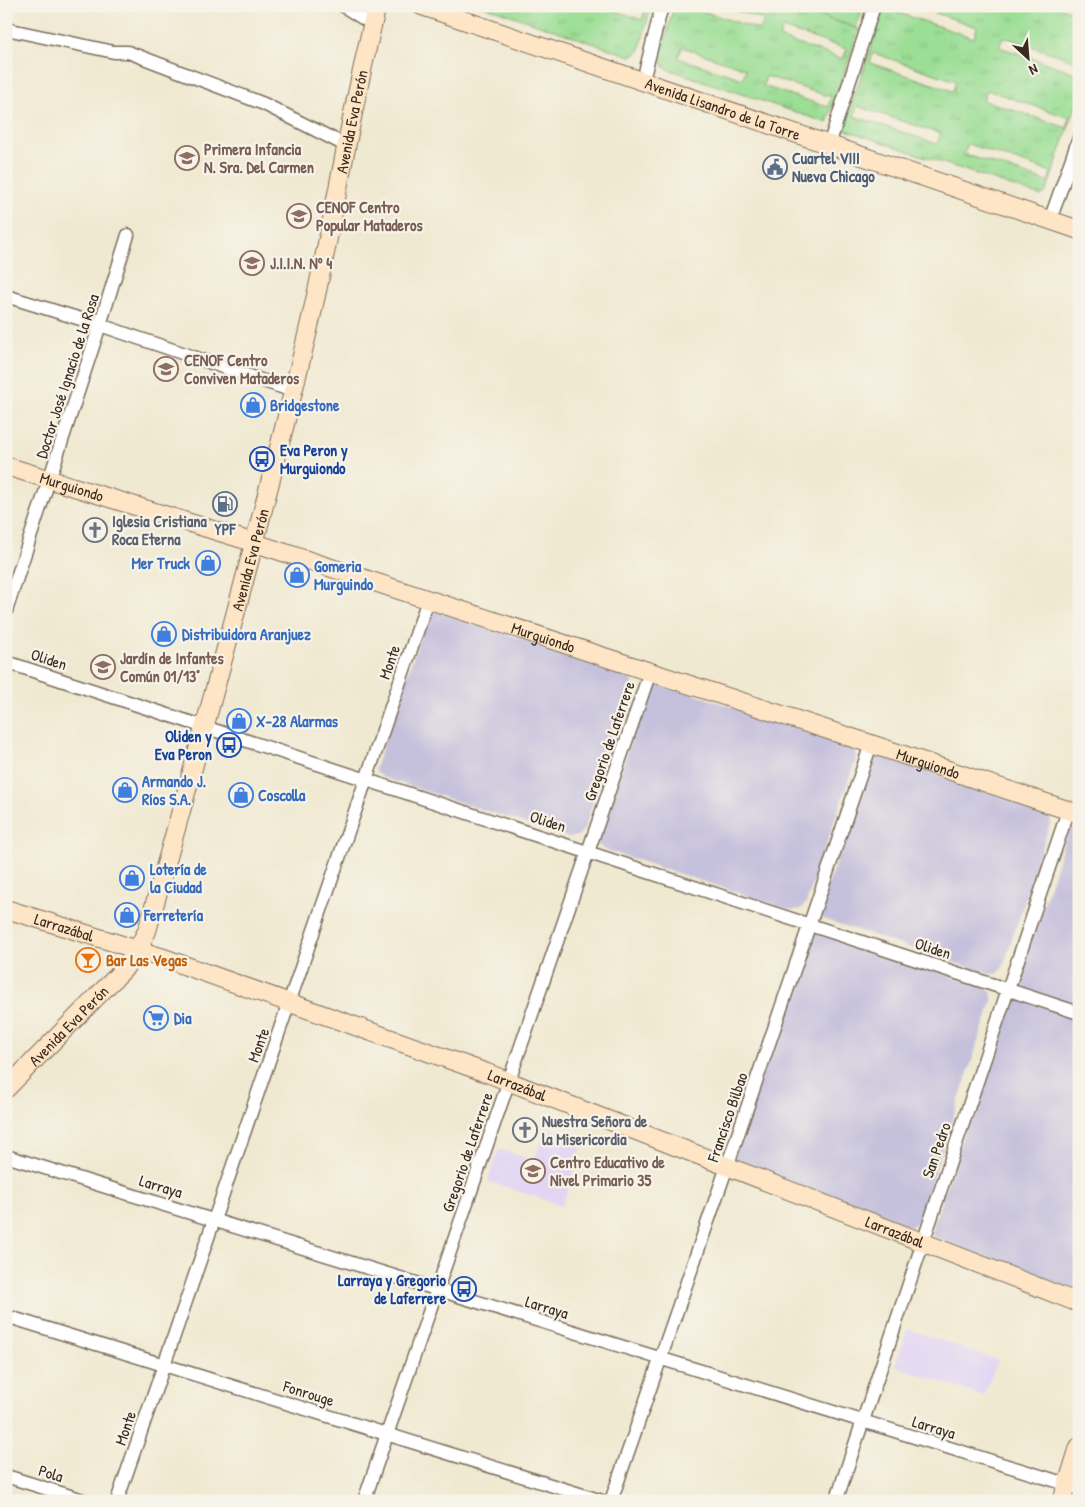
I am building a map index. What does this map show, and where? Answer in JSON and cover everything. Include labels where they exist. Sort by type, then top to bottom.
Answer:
[{"type":"street","points":[[343,6],[372,24]]},
{"type":"street","name":"Avenida Eva Perón","points":[[6,1089],[124,969],[147,931],[205,729],[255,543],[293,391],[319,284],[377,6]]},
{"type":"street","name":"Avenida Lisandro de la Torre","points":[[422,6],[1079,230]]},
{"type":"street","points":[[643,80],[662,6]]},
{"type":"street","points":[[828,145],[874,6]]},
{"type":"street","points":[[6,29],[114,52],[128,52],[264,104],[347,146]]},
{"type":"street","points":[[1050,220],[1079,138]]},
{"type":"street","name":"Doctor José Ignacio de la Rosa","points":[[6,611],[128,235]]},
{"type":"street","points":[[6,296],[100,325],[293,391]]},
{"type":"street","name":"Murguiondo","points":[[6,466],[255,543],[1074,812]]},
{"type":"street","name":"Monte","points":[[117,1501],[428,600]]},
{"type":"street","name":"Oliden","points":[[6,662],[205,729],[588,851],[1079,1013]]},
{"type":"street","name":"Gregorio de Laferrere","points":[[364,1501],[650,672]]},
{"type":"street","name":"Francisco Bilbao","points":[[611,1501],[871,744]]},
{"type":"street","name":"San Pedro","points":[[836,1501],[1008,989],[1074,812]]},
{"type":"street","name":"Larrazábal","points":[[6,909],[161,957],[509,1081],[1079,1303]]},
{"type":"street","name":"Larraya","points":[[6,1156],[862,1421],[1069,1491]]},
{"type":"street","name":"Fonrouge","points":[[6,1316],[602,1501]]},
{"type":"street","points":[[1069,1491],[1079,1447]]},
{"type":"street","name":"Pola","points":[[6,1476],[86,1501]]},
{"type":"shaded area","points":[[430,609],[631,674],[633,684],[584,829],[578,836],[568,837],[384,778],[377,773],[375,769]]},
{"type":"shaded area","points":[[657,682],[853,747],[856,759],[806,903],[801,909],[791,910],[603,849],[597,844],[649,685]]},
{"type":"shaded area","points":[[873,754],[1050,812],[1051,821],[1003,967],[997,974],[989,974],[823,919],[818,914]]},
{"type":"shaded area","points":[[1079,822],[1079,1007],[1027,990],[1021,985],[1019,979],[1068,830]]},
{"type":"shaded area","points":[[816,931],[989,989],[992,994],[992,1001],[919,1219],[912,1226],[902,1226],[738,1161],[734,1156],[809,933]]},
{"type":"shaded area","points":[[1015,997],[1079,1017],[1078,1291],[1070,1291],[934,1237],[931,1233],[1008,999]]},
{"type":"shaded area","name":"Centro Educativo de Nivel Primario 35","points":[[547,1127],[571,1136],[572,1133],[585,1138],[562,1206],[488,1181],[499,1149],[534,1161]]},
{"type":"shaded area","points":[[907,1329],[998,1360],[983,1396],[895,1366]]},
{"type":"green space","points":[[484,6],[602,6],[642,20],[645,10],[635,6],[651,6],[639,52],[630,56]]},
{"type":"green space","points":[[674,6],[696,6],[696,9],[760,30],[764,20],[723,6],[793,6],[859,29],[827,123],[665,68],[660,58]],"holes":[[[782,28],[847,49],[843,59],[779,38]],[[682,47],[746,69],[743,79],[678,58]],[[766,76],[831,97],[828,107],[763,86]]]},
{"type":"green space","points":[[793,6],[864,6],[856,28]]},
{"type":"green space","points":[[885,6],[891,6],[890,10],[974,38],[977,27],[915,6],[1057,6],[1079,14],[1079,62],[1003,37],[999,47],[1079,74],[1079,97],[1046,192],[1041,196],[843,129]],"holes":[[[873,53],[956,81],[953,91],[870,63]],[[987,90],[1070,118],[1067,128],[983,100]],[[857,106],[941,134],[937,144],[854,116]],[[968,144],[1051,172],[1048,182],[964,154]]]},
{"type":"place","name":"Primera Infancia N. Sra. Del Carmen","points":[[187,158]]},
{"type":"place","name":"Cuartel VIII Nueva Chicago","points":[[775,167]]},
{"type":"place","name":"CENOF Centro Popular Mataderos","points":[[299,216]]},
{"type":"place","name":"J.I.I.N. Nº 4","points":[[252,263]]},
{"type":"place","name":"CENOF Centro Conviven Mataderos","points":[[166,369]]},
{"type":"place","name":"Bridgestone","points":[[253,405]]},
{"type":"place","name":"Eva Peron y Murguiondo","points":[[262,459]]},
{"type":"place","name":"YPF","points":[[225,504]]},
{"type":"place","name":"Iglesia Cristiana Roca Eterna","points":[[95,530]]},
{"type":"place","name":"Mer Truck","points":[[208,563]]},
{"type":"place","name":"Gomeria Murguindo","points":[[297,575]]},
{"type":"place","name":"Distribuidora Aranjuez","points":[[164,634]]},
{"type":"place","name":"Jardín de Infantes Común 01/13°","points":[[103,667]]},
{"type":"place","name":"X-28 Alarmas","points":[[239,721]]},
{"type":"place","name":"Oliden y Eva Peron","points":[[229,745]]},
{"type":"place","name":"Armando J. Ríos S.A.","points":[[125,790]]},
{"type":"place","name":"Coscolla","points":[[241,795]]},
{"type":"place","name":"Lotería de la Ciudad","points":[[132,878]]},
{"type":"place","name":"Ferretería","points":[[127,915]]},
{"type":"place","name":"Bar Las Vegas","points":[[88,960]]},
{"type":"place","name":"Dia","points":[[156,1018]]},
{"type":"place","name":"Nuestra Señora de la Misericordia","points":[[525,1130]]},
{"type":"place","name":"Centro Educativo de Nivel Primario 35","points":[[533,1171]]},
{"type":"place","name":"Larraya y Gregorio de Laferrere","points":[[464,1289]]}]
